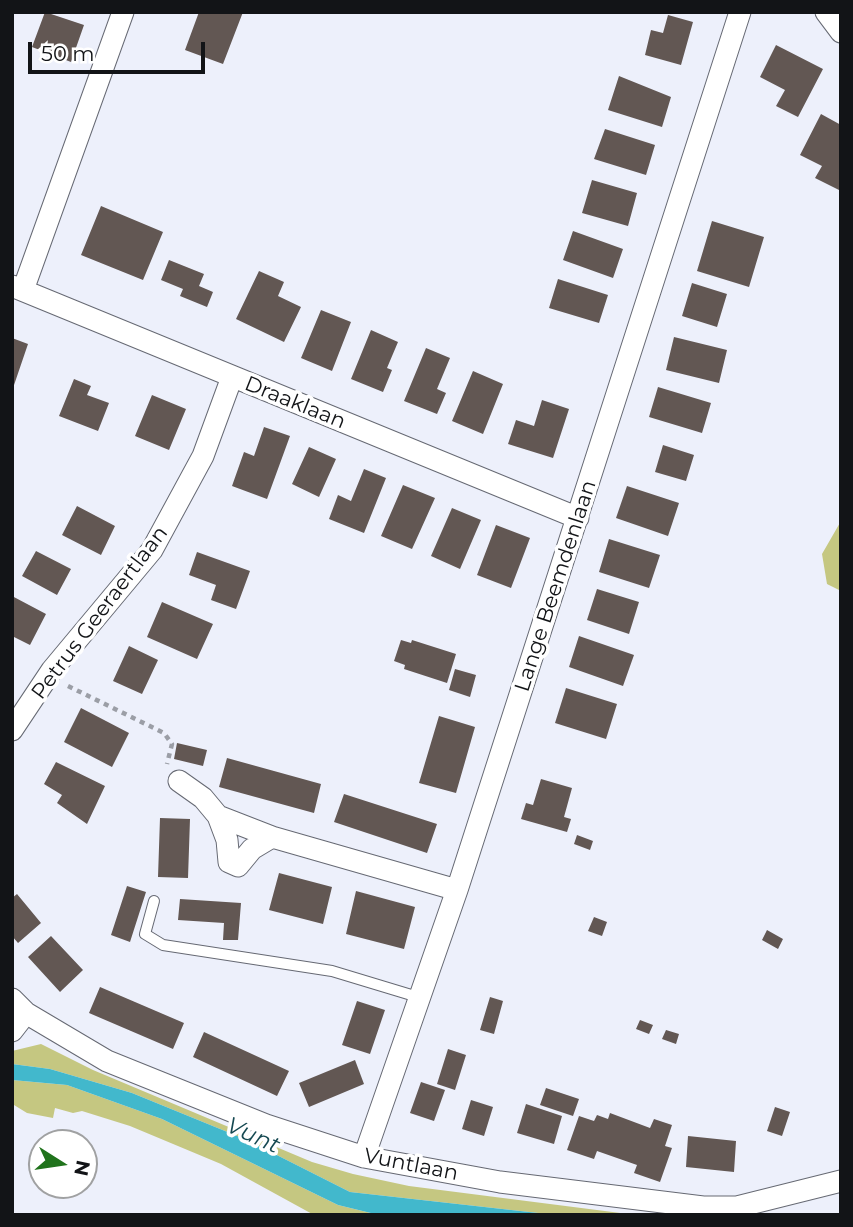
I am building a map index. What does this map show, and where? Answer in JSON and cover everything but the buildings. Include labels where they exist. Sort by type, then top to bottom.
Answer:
[{"type":"street","points":[[18,288],[123,12]]},
{"type":"street","name":"Lange Beemdenlaan","points":[[364,1157],[457,890],[740,12]]},
{"type":"street","points":[[826,12],[841,32]]},
{"type":"street","name":"Draaklaan","points":[[18,288],[578,518]]},
{"type":"street","name":"Petrus Geeraertlaan","points":[[12,730],[48,676],[152,550],[203,456],[232,377]]},
{"type":"street","points":[[180,781],[203,798],[218,816],[227,839],[229,862],[238,866],[252,849],[272,837]]},
{"type":"street","points":[[218,816],[272,837],[457,890]]},
{"type":"street","points":[[12,1031],[19,1006]]},
{"type":"street","name":"Vuntlaan","points":[[19,1006],[107,1061],[266,1125],[364,1157],[500,1182],[703,1207],[737,1207],[841,1181]]},
{"type":"lane","points":[[154,901],[145,934],[163,945],[332,971],[418,997]]},
{"type":"path","points":[[48,676],[164,733],[172,744],[165,769],[180,781]]},
{"type":"green space","points":[[841,521],[841,591],[827,584],[822,554]]},
{"type":"green space","points":[[41,1044],[93,1070],[312,1162],[353,1174],[409,1186],[636,1215],[556,1215],[350,1192],[247,1140],[132,1093],[50,1069],[12,1064],[12,1051]]},
{"type":"green space","points":[[12,1080],[67,1085],[162,1119],[338,1205],[379,1215],[314,1215],[221,1164],[130,1126],[82,1111],[73,1113],[55,1108],[53,1118],[27,1113],[14,1105]]},
{"type":"water","points":[[12,1064],[50,1069],[132,1093],[247,1140],[350,1192],[556,1215],[379,1215],[338,1205],[162,1119],[67,1085],[12,1080]]},
{"type":"water label","name":"Vunt","points":[[253,1136]]}]
